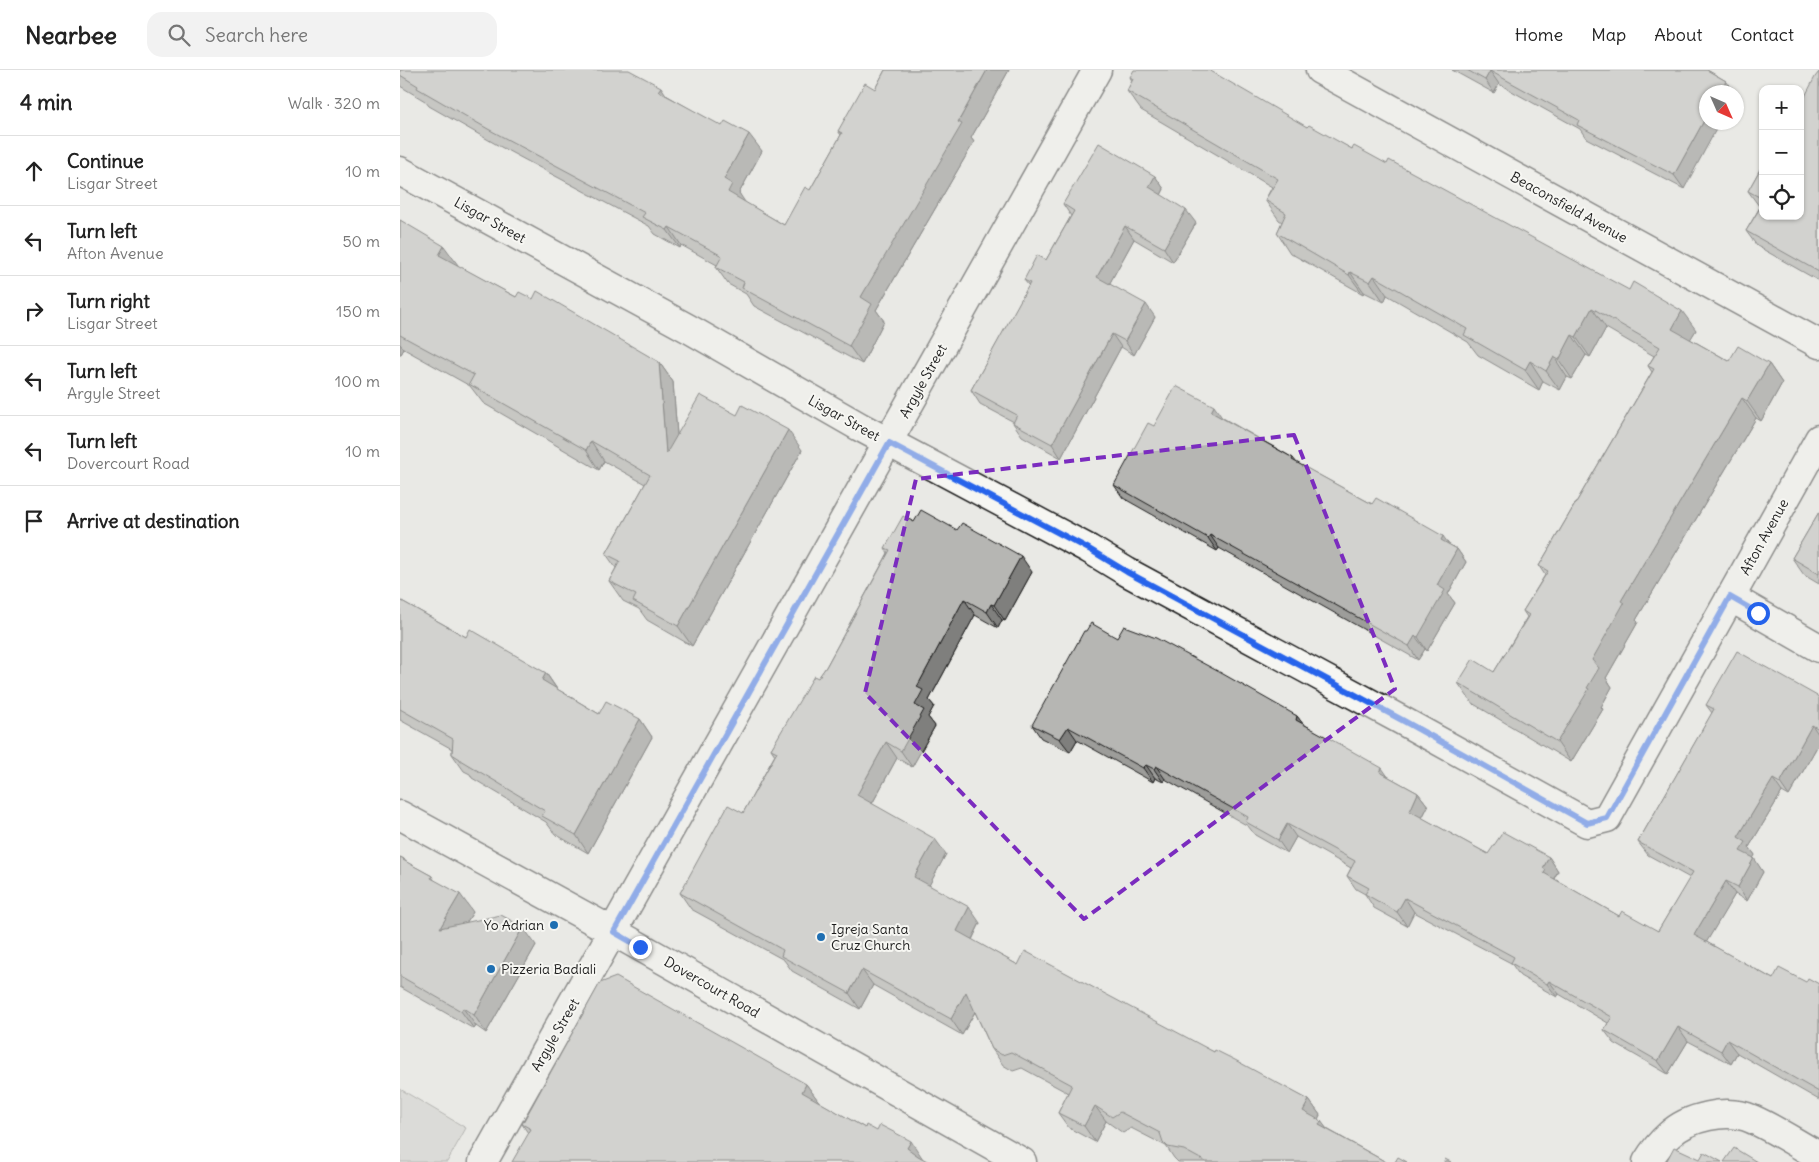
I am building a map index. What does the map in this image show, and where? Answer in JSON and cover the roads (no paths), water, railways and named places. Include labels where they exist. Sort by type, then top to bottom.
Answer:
[{"type":"street","name":"Argyle Street","points":[[483,1162],[1098,70]]},
{"type":"street","name":"Beaconsfield Avenue","points":[[1320,70],[1819,344]]},
{"type":"street","name":"Lisgar Street","points":[[400,171],[692,330],[889,443],[1089,549],[1127,572],[1402,720],[1587,823],[1607,818]]},
{"type":"street","name":"Afton Avenue","points":[[1607,818],[1819,439]]},
{"type":"street","points":[[1730,597],[1819,648]]},
{"type":"street","name":"Dovercourt Road","points":[[400,815],[614,932],[1022,1162]]},
{"type":"street","points":[[1647,1162],[1670,1134],[1689,1122],[1706,1117],[1730,1114],[1750,1118],[1819,1156]]},
{"type":"place","name":"Yo Adrian","points":[[554,925]]},
{"type":"place","name":"Igreja Santa Cruz Church","points":[[821,937]]},
{"type":"place","name":"Pizzeria Badiali","points":[[491,969]]}]
